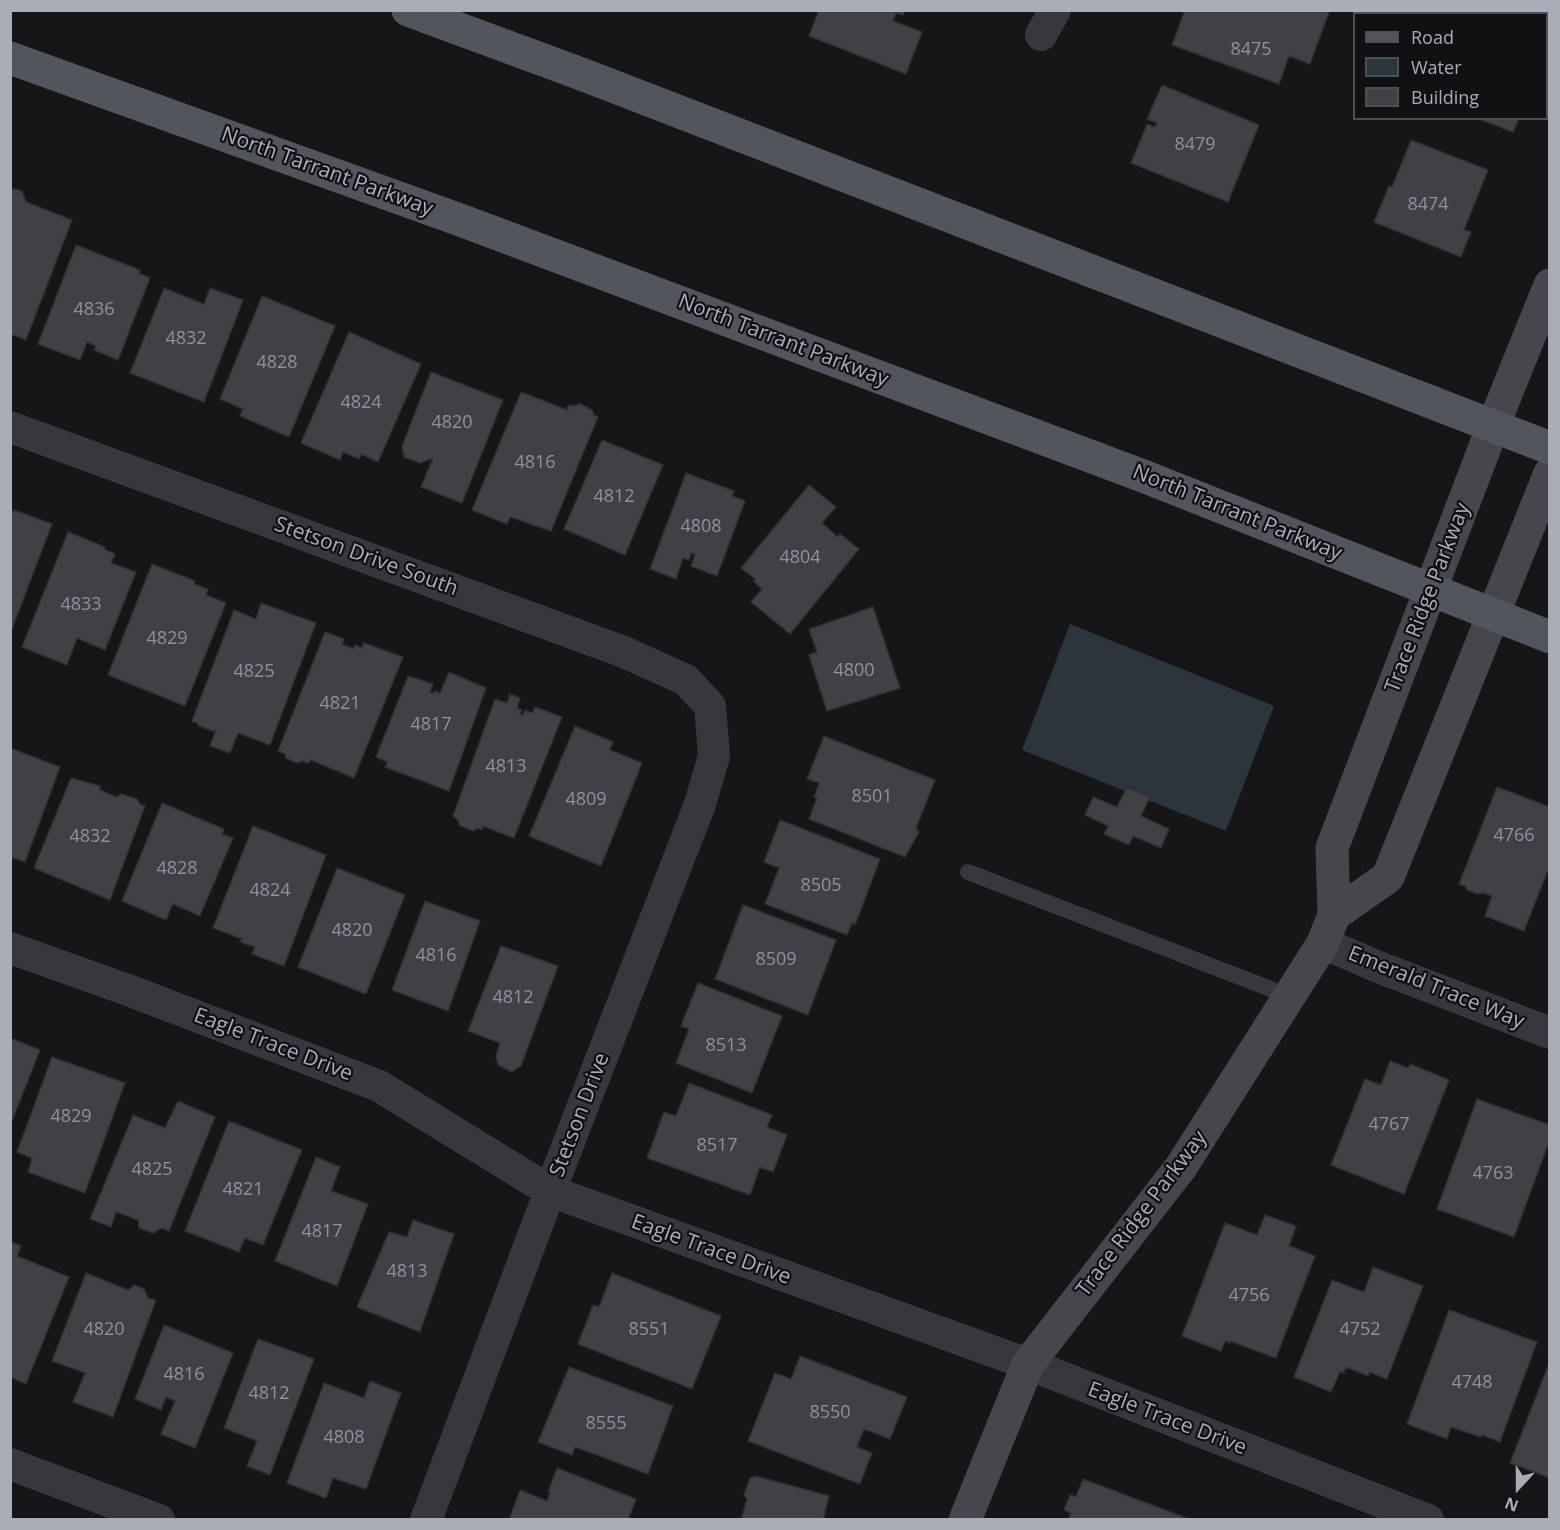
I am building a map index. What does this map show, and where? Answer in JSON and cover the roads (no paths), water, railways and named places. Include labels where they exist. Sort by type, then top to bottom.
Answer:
[{"type":"main road","points":[[408,10],[584,75],[1550,448]]},
{"type":"main road","name":"North Tarrant Parkway","points":[[10,58],[463,221],[1143,476],[1550,637]]},
{"type":"street","name":"Trace Ridge Parkway","points":[[1328,929],[1332,848],[1432,591],[1493,426],[1550,285]]},
{"type":"street","name":"Stetson Drive South","points":[[10,427],[624,652],[686,680],[710,706]]},
{"type":"street","name":"Trace Ridge Parkway","points":[[965,1520],[1028,1364],[1181,1167],[1289,996],[1328,929],[1388,877],[1550,473]]},
{"type":"street","name":"Stetson Drive","points":[[426,1520],[700,804],[714,756],[710,706]]},
{"type":"street","name":"Emerald Trace Way","points":[[1328,929],[1376,966],[1550,1033]]},
{"type":"street","name":"Eagle Trace Drive","points":[[10,948],[128,990],[379,1086],[550,1191],[1028,1364],[1428,1520]]},
{"type":"street","points":[[10,1464],[159,1520]]},
{"type":"lane","points":[[968,872],[1289,996]]},
{"type":"water","points":[[1070,624],[1274,706],[1226,831],[1022,750]]}]
